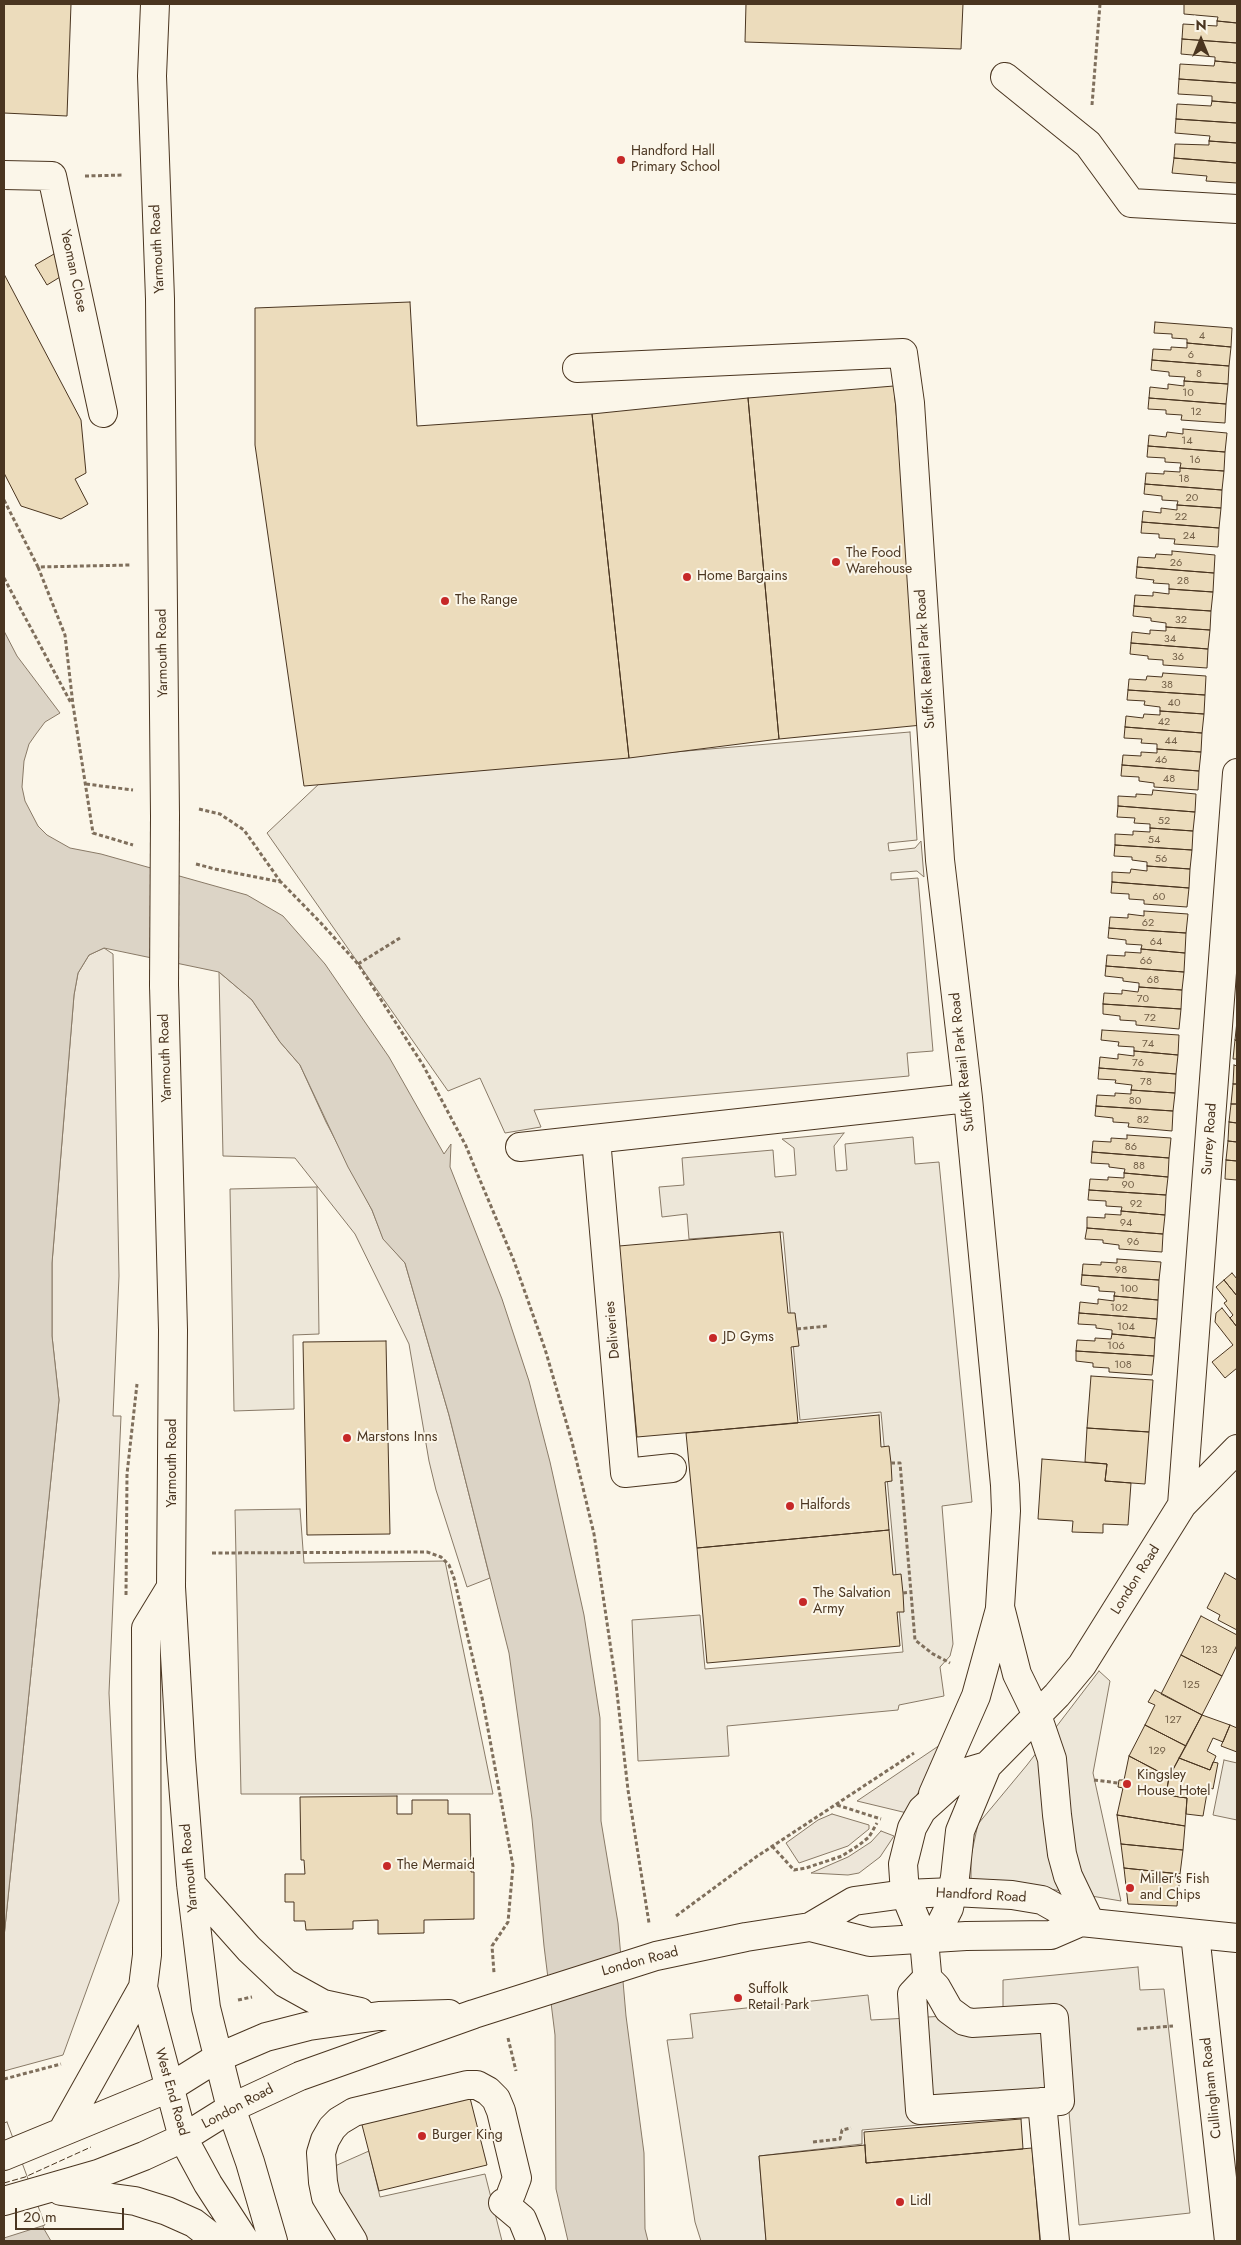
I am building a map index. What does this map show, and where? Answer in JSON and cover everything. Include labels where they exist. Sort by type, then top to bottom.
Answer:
[{"type":"main road","name":"Yarmouth Road","points":[[155,4],[152,76],[160,299],[165,816],[164,985],[173,1330],[171,1588],[191,1884],[206,2008],[231,2108]]},
{"type":"main road","points":[[1004,77],[1088,144],[1131,203],[1237,209]]},
{"type":"main road","points":[[4,175],[52,176]]},
{"type":"main road","name":"Yeoman Close","points":[[52,176],[103,413]]},
{"type":"main road","name":"Suffolk Retail Park Road","points":[[577,368],[903,353],[910,403],[940,860],[968,1098],[1005,1485],[1006,1512],[1000,1607],[1017,1674],[1037,1715]]},
{"type":"main road","name":"Surrey Road","points":[[1182,1505],[1237,773]]},
{"type":"main road","points":[[520,1147],[968,1098]]},
{"type":"main road","name":"Deliveries","points":[[596,1139],[625,1473],[672,1468]]},
{"type":"main road","name":"London Road","points":[[810,1927],[870,1942],[924,1940],[941,1924],[950,1908],[960,1831],[986,1766],[1037,1715],[1082,1665],[1182,1505],[1237,1449]]},
{"type":"main road","points":[[63,2130],[143,1988],[147,1955],[146,1628],[171,1588]]},
{"type":"main road","points":[[930,1803],[976,1696],[1000,1607]]},
{"type":"main road","points":[[927,1978],[912,1994],[920,2110],[1060,2101],[1054,2018],[972,2023],[964,2021],[949,2010],[936,1988],[927,1978],[924,1940],[966,1936],[1051,1935],[1086,1922],[1062,1854],[1052,1759],[1037,1715]]},
{"type":"main road","name":"London Road","points":[[924,1940],[905,1894],[903,1864],[912,1828],[922,1810],[963,1774],[986,1766]]},
{"type":"main road","points":[[191,1884],[249,1949],[285,1983],[323,2004],[379,2016]]},
{"type":"main road","name":"Handford Road","points":[[905,1894],[953,1892],[1012,1895],[1042,1900],[1086,1922],[1237,1938]]},
{"type":"main road","name":"London Road","points":[[4,2201],[98,2174],[144,2156],[184,2138],[231,2108],[300,2076],[474,2014],[645,1959],[746,1937],[810,1927],[854,1900],[905,1894]]},
{"type":"main road","name":"Cullingham Road","points":[[1194,1934],[1229,2241]]},
{"type":"main road","name":"West End Road","points":[[143,1988],[184,2138],[208,2184],[245,2241]]},
{"type":"main road","name":"London Road","points":[[11,2153],[169,2088],[217,2058],[275,2034],[309,2026],[379,2016],[474,2014]]},
{"type":"main road","points":[[353,2241],[326,2197],[322,2182],[321,2153],[325,2140],[332,2128],[339,2121],[354,2112],[467,2085],[476,2085],[488,2091],[496,2099],[517,2178],[507,2199],[522,2219],[531,2241]]},
{"type":"main road","points":[[1042,2102],[1055,2241]]},
{"type":"main road","points":[[231,2108],[250,2162],[273,2241]]},
{"type":"main road","points":[[37,2190],[71,2190],[135,2201],[167,2211],[194,2223],[217,2241]]},
{"type":"path","points":[[1088,144],[1100,4]]},
{"type":"path","points":[[52,176],[129,175]]},
{"type":"path","points":[[4,500],[38,567],[66,636],[73,705],[93,833],[140,847]]},
{"type":"path","points":[[38,567],[139,564]]},
{"type":"path","points":[[4,578],[73,705]]},
{"type":"path","points":[[86,784],[133,790]]},
{"type":"path","points":[[199,809],[220,814],[244,830],[280,882],[358,964],[423,1065],[466,1146],[514,1261],[545,1349],[572,1442],[594,1534],[616,1684],[628,1790],[649,1924],[645,1959]]},
{"type":"path","points":[[187,861],[215,870],[280,882]]},
{"type":"path","points":[[358,964],[400,938]]},
{"type":"path","points":[[797,1329],[828,1326]]},
{"type":"path","points":[[126,1600],[126,1474],[138,1381]]},
{"type":"path","points":[[891,1464],[900,1463],[915,1640]]},
{"type":"path","points":[[212,1553],[427,1552],[441,1557],[449,1565],[454,1578],[483,1702],[513,1866],[508,1922],[492,1946],[494,1974]]},
{"type":"path","points":[[903,1593],[911,1592]]},
{"type":"path","points":[[668,1918],[678,1915],[772,1846],[918,1750]]},
{"type":"path","points":[[1094,1780],[1118,1783]]},
{"type":"path","points":[[836,1805],[886,1821]]},
{"type":"path","points":[[772,1846],[794,1870],[806,1868],[842,1856],[859,1845],[872,1834],[879,1818]]},
{"type":"path","points":[[649,1924],[659,1921]]},
{"type":"path","points":[[1137,2029],[1179,2025]]},
{"type":"path","points":[[4,2080],[64,2064]]},
{"type":"path","points":[[813,2142],[840,2140],[842,2130],[850,2128]]},
{"type":"shaded area","points":[[4,631],[17,656],[60,713],[45,722],[29,744],[24,761],[22,787],[25,801],[38,826],[47,835],[70,848],[101,854],[247,895],[283,916],[325,964],[389,1057],[444,1154],[451,1144],[450,1167],[502,1299],[529,1381],[550,1462],[584,1615],[600,1718],[601,1821],[618,1923],[626,2016],[644,2153],[645,2229],[648,2241],[568,2241],[556,2189],[555,2035],[544,1946],[532,1819],[509,1653],[449,1415],[405,1263],[383,1239],[372,1210],[348,1167],[300,1065],[280,1042],[252,1000],[219,972],[104,948],[89,955],[78,973],[74,995],[52,1263],[52,1336],[59,1400],[4,1937]]},
{"type":"shaded area","points":[[910,732],[917,840],[888,843],[889,851],[915,848],[921,841],[924,877],[917,871],[891,873],[891,880],[918,878],[933,1051],[907,1053],[909,1076],[534,1110],[541,1127],[505,1133],[480,1078],[448,1091],[267,833],[321,782]]},
{"type":"shaded area","points":[[104,948],[113,954],[119,1276],[113,1416],[121,1416],[109,1693],[119,1901],[63,2055],[4,2071],[4,1937],[59,1400],[52,1336],[52,1263],[74,995],[78,973],[89,955]]},
{"type":"shaded area","points":[[219,972],[252,1000],[280,1042],[300,1065],[326,1122],[372,1210],[383,1238],[405,1263],[449,1415],[490,1578],[467,1587],[436,1490],[429,1461],[409,1344],[355,1234],[295,1158],[223,1156]]},
{"type":"shaded area","points":[[844,1133],[834,1146],[836,1171],[847,1170],[845,1144],[913,1137],[915,1164],[939,1162],[972,1502],[942,1506],[953,1644],[950,1656],[940,1667],[944,1696],[899,1705],[898,1710],[727,1726],[729,1756],[638,1761],[632,1620],[700,1615],[705,1669],[903,1652],[881,1412],[800,1420],[783,1232],[689,1239],[687,1214],[662,1217],[659,1187],[684,1185],[682,1158],[773,1150],[775,1177],[796,1175],[794,1148],[782,1139]]},
{"type":"shaded area","points":[[317,1187],[319,1334],[293,1335],[294,1409],[234,1411],[230,1189]]},
{"type":"shaded area","points":[[300,1509],[304,1563],[445,1561],[493,1794],[241,1794],[235,1510]]},
{"type":"shaded area","points":[[1099,1671],[1110,1681],[1093,1773],[1121,1901],[1026,1885],[971,1879],[971,1856],[978,1824],[1027,1765]]},
{"type":"shaded area","points":[[940,1745],[943,1747],[907,1813],[857,1801]]},
{"type":"shaded area","points":[[1224,1760],[1237,1763],[1237,1820],[1213,1815]]},
{"type":"shaded area","points":[[832,1814],[869,1825],[869,1829],[848,1846],[799,1863],[786,1843],[818,1820]]},
{"type":"shaded area","points":[[881,1831],[894,1836],[880,1857],[859,1873],[848,1875],[811,1873],[848,1857],[871,1842]]},
{"type":"shaded area","points":[[1138,1967],[1140,1990],[1164,1989],[1190,2213],[1079,2225],[1069,2112],[862,2130],[862,2144],[759,2156],[766,2241],[701,2241],[695,2222],[667,2040],[693,2038],[690,2014],[868,1995],[871,2020],[1003,2013],[1003,1980]]},
{"type":"shaded area","points":[[4,2120],[44,2229],[51,2241],[4,2241]]},
{"type":"shaded area","points":[[369,2151],[380,2197],[485,2174],[502,2241],[344,2241],[331,2187],[335,2166]]},
{"type":"pier","points":[[7,2122],[45,2225],[4,2238],[4,2123]]},
{"type":"building","points":[[4,4],[71,4],[67,116],[4,113]]},
{"type":"building","points":[[746,4],[963,4],[961,49],[745,42]]},
{"type":"building","points":[[1184,4],[1237,4],[1237,23],[1217,21],[1218,17],[1184,14]]},
{"type":"building","points":[[1217,21],[1237,23],[1237,43],[1182,39],[1183,24],[1217,26]]},
{"type":"building","points":[[1182,39],[1237,43],[1237,63],[1215,61],[1215,57],[1181,54]]},
{"type":"building","points":[[1215,61],[1237,63],[1237,83],[1179,79],[1180,64],[1214,66]]},
{"type":"building","points":[[1179,79],[1237,83],[1237,103],[1212,101],[1212,96],[1178,94]]},
{"type":"building","points":[[1212,101],[1237,103],[1237,123],[1176,119],[1177,104],[1211,106]]},
{"type":"building","points":[[1176,119],[1237,123],[1237,143],[1209,141],[1210,136],[1175,133]]},
{"type":"building","points":[[1209,141],[1237,143],[1237,163],[1174,158],[1175,144],[1209,145]]},
{"type":"building","points":[[1174,158],[1237,163],[1237,183],[1206,181],[1207,176],[1172,173]]},
{"type":"building","points":[[54,254],[65,274],[47,285],[35,265]]},
{"type":"building","points":[[4,274],[81,420],[86,473],[75,479],[88,504],[61,519],[21,506],[4,473]]},
{"type":"building","name":"The Range","points":[[410,302],[417,426],[592,414],[629,758],[304,786],[255,445],[255,308]]},
{"type":"building","points":[[1155,322],[1232,328],[1231,347],[1187,343],[1187,339],[1172,338],[1172,334],[1154,333]]},
{"type":"building","points":[[1187,343],[1231,347],[1229,366],[1152,360],[1153,349],[1171,350],[1171,347],[1187,348]]},
{"type":"building","points":[[1152,360],[1229,366],[1228,384],[1184,381],[1185,377],[1169,376],[1169,372],[1151,370]]},
{"type":"building","points":[[1184,381],[1228,384],[1226,404],[1149,398],[1150,387],[1168,389],[1168,384],[1184,386]]},
{"type":"building","name":"The Food Warehouse","points":[[894,386],[922,725],[779,739],[748,398]]},
{"type":"building","name":"Home Bargains","points":[[748,398],[779,739],[629,758],[592,414]]},
{"type":"building","points":[[1149,398],[1226,404],[1225,423],[1181,420],[1182,415],[1166,414],[1166,410],[1148,409]]},
{"type":"building","points":[[1183,429],[1227,433],[1225,452],[1148,446],[1149,435],[1166,437],[1167,432],[1183,434]]},
{"type":"building","points":[[1148,446],[1225,452],[1224,471],[1180,468],[1181,463],[1165,462],[1165,458],[1147,457]]},
{"type":"building","points":[[1180,468],[1224,471],[1222,490],[1145,484],[1146,473],[1164,474],[1164,471],[1180,472]]},
{"type":"building","points":[[1145,484],[1222,490],[1221,508],[1177,505],[1178,501],[1162,500],[1162,496],[1144,494]]},
{"type":"building","points":[[1177,505],[1221,508],[1219,528],[1142,522],[1143,511],[1161,513],[1161,508],[1177,510]]},
{"type":"building","points":[[1142,522],[1219,528],[1218,547],[1174,544],[1175,539],[1159,538],[1159,534],[1141,533]]},
{"type":"building","points":[[1172,551],[1215,555],[1214,573],[1137,567],[1138,557],[1155,558],[1156,554],[1172,555]]},
{"type":"building","points":[[1137,567],[1214,573],[1213,592],[1169,589],[1169,584],[1153,583],[1154,580],[1136,578]]},
{"type":"building","points":[[1169,589],[1213,592],[1211,611],[1134,606],[1135,595],[1153,596],[1153,592],[1169,594]]},
{"type":"building","points":[[1134,606],[1211,611],[1210,630],[1166,627],[1166,623],[1151,621],[1151,618],[1133,616]]},
{"type":"building","points":[[1166,627],[1210,630],[1208,649],[1131,643],[1132,632],[1150,634],[1150,630],[1166,631]]},
{"type":"building","points":[[1131,643],[1208,649],[1207,668],[1163,665],[1163,660],[1148,659],[1148,656],[1130,654]]},
{"type":"building","points":[[1163,673],[1206,676],[1205,695],[1128,690],[1129,679],[1146,680],[1147,676],[1162,677]]},
{"type":"building","points":[[1128,690],[1205,695],[1204,714],[1160,711],[1160,707],[1144,705],[1145,701],[1127,700]]},
{"type":"building","points":[[1160,711],[1204,714],[1202,733],[1125,727],[1126,716],[1143,718],[1144,714],[1160,715]]},
{"type":"building","points":[[1125,727],[1202,733],[1201,752],[1157,749],[1157,744],[1141,743],[1142,739],[1124,738]]},
{"type":"building","points":[[1157,749],[1201,752],[1199,771],[1122,765],[1123,755],[1141,756],[1141,752],[1157,753]]},
{"type":"building","points":[[1122,765],[1199,771],[1198,790],[1154,787],[1154,783],[1139,781],[1139,777],[1121,776]]},
{"type":"building","points":[[1153,790],[1196,794],[1195,812],[1118,806],[1118,796],[1136,797],[1136,794],[1152,795]]},
{"type":"building","points":[[1118,806],[1195,812],[1193,831],[1150,828],[1150,824],[1134,823],[1135,818],[1117,817]]},
{"type":"building","points":[[1150,828],[1193,831],[1192,850],[1115,845],[1115,834],[1133,835],[1133,831],[1150,832]]},
{"type":"building","points":[[1115,845],[1192,850],[1190,869],[1147,866],[1147,862],[1132,860],[1132,857],[1114,856]]},
{"type":"building","points":[[1147,866],[1190,869],[1189,888],[1112,882],[1112,872],[1130,873],[1131,869],[1147,871]]},
{"type":"building","points":[[1112,882],[1189,888],[1187,907],[1144,904],[1144,900],[1129,899],[1129,894],[1111,893]]},
{"type":"building","points":[[1144,911],[1188,914],[1186,933],[1109,928],[1110,917],[1128,918],[1128,914],[1144,916]]},
{"type":"building","points":[[1109,928],[1186,933],[1185,953],[1141,949],[1142,945],[1126,944],[1126,940],[1108,938]]},
{"type":"building","points":[[1141,949],[1185,953],[1184,972],[1106,966],[1107,955],[1125,956],[1125,952],[1141,953]]},
{"type":"building","points":[[1106,966],[1184,972],[1182,990],[1139,987],[1139,983],[1123,981],[1123,978],[1105,976]]},
{"type":"building","points":[[1139,987],[1182,990],[1181,1009],[1103,1004],[1104,993],[1122,994],[1122,990],[1138,992]]},
{"type":"building","points":[[1103,1004],[1181,1009],[1179,1029],[1136,1025],[1136,1021],[1120,1020],[1120,1016],[1103,1014]]},
{"type":"building","points":[[1237,1021],[1237,1041],[1235,1040]]},
{"type":"building","points":[[1102,1030],[1179,1035],[1178,1055],[1134,1051],[1134,1047],[1118,1046],[1119,1042],[1101,1040]]},
{"type":"building","points":[[1235,1040],[1237,1041],[1237,1059],[1233,1059]]},
{"type":"building","points":[[1134,1051],[1178,1055],[1176,1074],[1099,1068],[1100,1057],[1118,1059],[1118,1054],[1134,1056]]},
{"type":"building","points":[[1234,1065],[1237,1066],[1237,1084],[1233,1084]]},
{"type":"building","points":[[1099,1068],[1176,1074],[1175,1093],[1131,1090],[1132,1085],[1115,1083],[1116,1080],[1098,1079]]},
{"type":"building","points":[[1233,1084],[1237,1084],[1237,1104],[1231,1104]]},
{"type":"building","points":[[1131,1090],[1175,1093],[1173,1111],[1096,1106],[1097,1095],[1115,1096],[1115,1093],[1131,1094]]},
{"type":"building","points":[[1231,1104],[1237,1104],[1237,1123],[1229,1122]]},
{"type":"building","points":[[1096,1106],[1173,1111],[1172,1131],[1128,1127],[1129,1123],[1113,1122],[1113,1118],[1095,1116]]},
{"type":"building","points":[[1229,1122],[1237,1123],[1237,1142],[1228,1141]]},
{"type":"building","points":[[1127,1135],[1171,1138],[1169,1158],[1092,1152],[1093,1141],[1111,1142],[1111,1138],[1127,1139]]},
{"type":"building","points":[[1228,1141],[1237,1142],[1237,1161],[1226,1160]]},
{"type":"building","points":[[1092,1152],[1169,1158],[1168,1177],[1124,1173],[1125,1169],[1109,1167],[1109,1164],[1091,1163]]},
{"type":"building","points":[[1226,1160],[1237,1161],[1237,1180],[1225,1179]]},
{"type":"building","points":[[1124,1173],[1168,1177],[1166,1195],[1089,1190],[1090,1179],[1108,1180],[1108,1177],[1124,1178]]},
{"type":"building","points":[[1089,1190],[1166,1195],[1165,1215],[1121,1211],[1122,1207],[1106,1206],[1106,1201],[1088,1200]]},
{"type":"building","points":[[1121,1211],[1165,1215],[1163,1234],[1087,1228],[1087,1217],[1105,1218],[1105,1214],[1121,1215]]},
{"type":"building","points":[[1087,1228],[1163,1234],[1162,1252],[1119,1249],[1119,1245],[1103,1243],[1103,1240],[1085,1239]]},
{"type":"building","name":"JD Gyms","points":[[780,1232],[788,1313],[795,1313],[799,1346],[791,1347],[798,1423],[637,1437],[619,1246]]},
{"type":"building","points":[[1117,1259],[1161,1262],[1159,1280],[1082,1275],[1083,1264],[1101,1265],[1101,1262],[1117,1263]]},
{"type":"building","points":[[1232,1273],[1237,1279],[1237,1296],[1224,1280]]},
{"type":"building","points":[[1082,1275],[1159,1280],[1158,1300],[1114,1296],[1115,1292],[1099,1291],[1099,1287],[1081,1285]]},
{"type":"building","points":[[1224,1280],[1237,1296],[1237,1327],[1230,1318],[1233,1315],[1224,1303],[1227,1301],[1216,1287]]},
{"type":"building","points":[[1114,1296],[1158,1300],[1157,1319],[1079,1313],[1080,1302],[1098,1304],[1098,1299],[1114,1301]]},
{"type":"building","points":[[1222,1308],[1237,1327],[1237,1368],[1225,1378],[1212,1362],[1233,1345],[1215,1322],[1216,1313]]},
{"type":"building","points":[[1079,1313],[1157,1319],[1155,1338],[1112,1334],[1112,1330],[1096,1328],[1096,1325],[1078,1324]]},
{"type":"building","points":[[1112,1334],[1155,1338],[1154,1356],[1076,1351],[1077,1340],[1095,1341],[1095,1338],[1111,1339]]},
{"type":"building","name":"Marstons Inns","points":[[386,1341],[390,1534],[307,1535],[303,1342]]},
{"type":"building","points":[[1076,1351],[1154,1356],[1152,1375],[1109,1372],[1109,1368],[1093,1367],[1093,1363],[1076,1361]]},
{"type":"building","points":[[1091,1376],[1153,1380],[1149,1432],[1087,1428]]},
{"type":"building","name":"Halfords","points":[[879,1415],[881,1447],[889,1446],[891,1463],[892,1481],[885,1482],[889,1530],[697,1548],[686,1433]]},
{"type":"building","points":[[1087,1428],[1149,1432],[1145,1484],[1105,1481],[1107,1464],[1085,1462]]},
{"type":"building","points":[[1042,1459],[1107,1464],[1105,1481],[1131,1483],[1128,1525],[1103,1524],[1103,1533],[1072,1532],[1073,1521],[1038,1519]]},
{"type":"building","name":"The Salvation Army","points":[[889,1530],[893,1575],[901,1574],[903,1593],[904,1612],[897,1612],[900,1646],[707,1663],[697,1548]]},
{"type":"building","points":[[1225,1573],[1237,1580],[1237,1630],[1218,1620],[1220,1615],[1207,1608]]},
{"type":"building","points":[[1201,1616],[1237,1635],[1237,1645],[1222,1676],[1181,1655]]},
{"type":"building","points":[[1181,1655],[1222,1676],[1202,1715],[1161,1694]]},
{"type":"building","points":[[1155,1690],[1202,1715],[1186,1746],[1145,1725],[1155,1705],[1148,1702]]},
{"type":"building","points":[[1202,1715],[1230,1725],[1223,1742],[1213,1738],[1207,1751],[1216,1756],[1210,1770],[1179,1758]]},
{"type":"building","points":[[1145,1725],[1186,1746],[1169,1777],[1129,1756]]},
{"type":"building","points":[[1230,1725],[1237,1728],[1237,1752],[1221,1746]]},
{"type":"building","points":[[1129,1756],[1169,1777],[1166,1795],[1187,1798],[1185,1826],[1117,1815],[1123,1788],[1118,1787],[1119,1780],[1124,1780]]},
{"type":"building","points":[[1179,1758],[1210,1770],[1213,1762],[1218,1763],[1213,1789],[1208,1787],[1203,1816],[1186,1814],[1187,1798],[1166,1795],[1169,1777]]},
{"type":"building","name":"The Mermaid","points":[[397,1796],[397,1814],[412,1814],[412,1800],[448,1800],[448,1814],[470,1814],[471,1872],[474,1872],[474,1919],[424,1920],[424,1933],[378,1934],[378,1920],[353,1921],[353,1929],[306,1930],[305,1921],[294,1921],[294,1902],[285,1902],[285,1874],[305,1874],[304,1860],[301,1860],[300,1797]]},
{"type":"building","points":[[1117,1815],[1185,1826],[1183,1850],[1121,1844]]},
{"type":"building","points":[[1121,1844],[1183,1850],[1180,1874],[1124,1868]]},
{"type":"building","points":[[1124,1868],[1180,1874],[1177,1906],[1128,1904]]},
{"type":"building","name":"Burger King","points":[[469,2094],[487,2165],[379,2191],[361,2121]]},
{"type":"building","points":[[1021,2119],[1023,2149],[866,2163],[864,2132]]},
{"type":"building","name":"Lidl","points":[[865,2145],[866,2163],[1032,2148],[1040,2241],[766,2241],[759,2156]]},
{"type":"fence","points":[[4,2183],[25,2177],[91,2147]]},
{"type":"place","name":"Handford Hall Primary School","points":[[621,160]]},
{"type":"place","name":"The Food Warehouse","points":[[836,562]]},
{"type":"place","name":"Home Bargains","points":[[687,577]]},
{"type":"place","name":"The Range","points":[[445,601]]},
{"type":"place","name":"JD Gyms","points":[[713,1338]]},
{"type":"place","name":"Marstons Inns","points":[[347,1438]]},
{"type":"place","name":"Halfords","points":[[790,1506]]},
{"type":"place","name":"The Salvation Army","points":[[803,1602]]},
{"type":"place","name":"Kingsley House Hotel","points":[[1127,1784]]},
{"type":"place","name":"The Mermaid","points":[[387,1866]]},
{"type":"place","name":"Miller's Fish and Chips","points":[[1130,1888]]},
{"type":"place","name":"Suffolk Retail Park","points":[[738,1998]]},
{"type":"place","name":"Burger King","points":[[422,2136]]},
{"type":"place","name":"Lidl","points":[[900,2202]]}]
